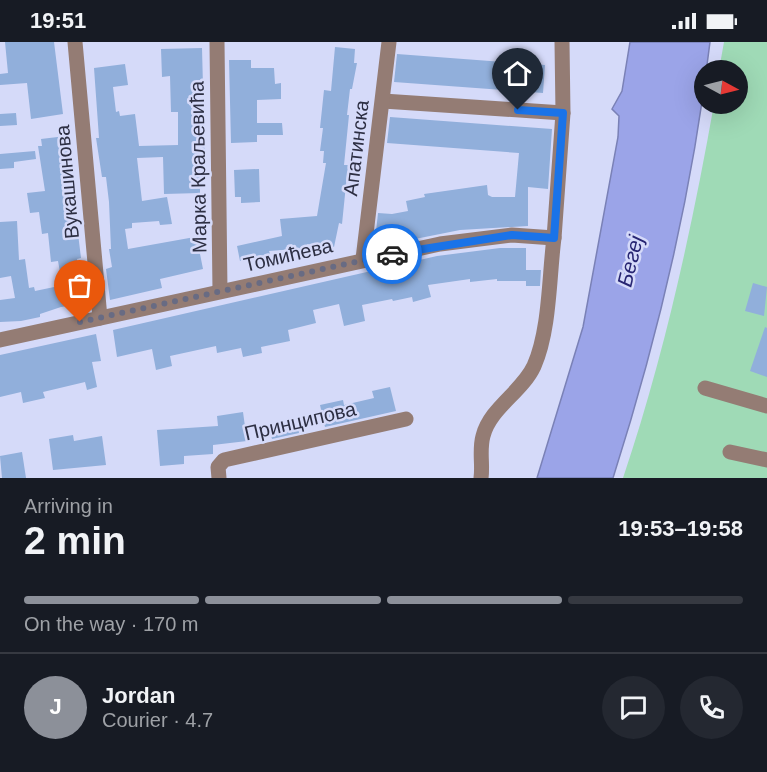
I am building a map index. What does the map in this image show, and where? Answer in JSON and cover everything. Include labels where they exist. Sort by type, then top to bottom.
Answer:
[{"type":"street","name":"Вукашинова","points":[[75,42],[100,318]]},
{"type":"street","name":"Марка Краљевића","points":[[217,42],[220,291]]},
{"type":"street","name":"Апатинска","points":[[363,259],[389,42]]},
{"type":"street","points":[[481,478],[482,437],[488,424],[524,380],[536,359],[543,335],[554,238],[563,113],[562,42]]},
{"type":"street","points":[[383,101],[563,113]]},
{"type":"street","name":"Томићева","points":[[0,340],[363,259],[512,235],[554,238]]},
{"type":"street","points":[[705,388],[767,406]]},
{"type":"street","name":"Принципова","points":[[219,478],[218,467],[224,460],[406,419]]},
{"type":"street","points":[[730,452],[767,460]]},
{"type":"green space","points":[[724,42],[767,42],[767,478],[623,478],[638,432],[676,292],[712,114],[748,114],[748,60],[721,60]]},
{"type":"water","name":"Бегеј","points":[[630,42],[710,42],[708,60],[694,60],[694,114],[700,114],[684,206],[645,371],[613,478],[537,478],[583,327],[618,137],[619,116],[612,109],[622,91]]},
{"type":"building","points":[[5,42],[54,42],[63,114],[31,119],[27,83],[0,85],[0,74],[8,73]]},
{"type":"building","points":[[335,47],[355,49],[354,63],[357,63],[352,89],[350,89],[347,115],[349,115],[344,165],[348,165],[342,224],[339,223],[334,247],[307,244],[308,248],[269,251],[270,254],[240,261],[237,246],[282,236],[280,219],[317,216],[326,163],[323,163],[324,151],[320,151],[324,90],[331,91]]},
{"type":"building","points":[[202,48],[205,165],[200,165],[200,193],[164,194],[163,157],[137,158],[142,201],[167,197],[172,224],[160,225],[159,221],[132,223],[132,228],[125,229],[128,249],[206,235],[206,249],[199,249],[203,269],[160,279],[162,288],[110,300],[106,269],[112,267],[109,249],[111,249],[109,202],[106,177],[102,177],[96,138],[99,138],[94,68],[125,64],[128,85],[113,87],[116,112],[119,111],[120,116],[135,114],[139,146],[178,145],[178,112],[171,112],[170,76],[162,77],[161,49]]},
{"type":"building","points":[[397,54],[545,65],[543,93],[394,82]]},
{"type":"building","points":[[229,60],[251,60],[251,68],[274,68],[275,84],[281,83],[281,99],[257,100],[257,123],[282,123],[283,135],[257,135],[257,142],[231,143]]},
{"type":"building","points":[[16,113],[17,125],[0,126],[0,114]]},
{"type":"building","points":[[390,117],[552,129],[548,189],[528,187],[528,226],[460,230],[400,242],[375,241],[378,213],[392,214],[408,211],[406,201],[425,197],[424,194],[487,185],[488,195],[492,197],[515,197],[519,153],[387,143]]},
{"type":"building","points":[[66,136],[81,258],[77,259],[81,279],[87,278],[89,303],[61,307],[40,314],[40,317],[0,322],[0,300],[15,298],[11,276],[0,278],[0,222],[17,221],[19,260],[25,259],[29,288],[34,287],[35,291],[59,286],[58,283],[62,283],[58,261],[51,262],[48,233],[42,234],[39,212],[30,213],[27,193],[45,191],[38,146],[42,146],[41,139]]},
{"type":"building","points":[[35,151],[36,159],[14,162],[14,168],[0,169],[0,154]]},
{"type":"building","points":[[259,169],[260,202],[241,203],[241,197],[235,197],[234,170]]},
{"type":"building","points":[[500,248],[526,248],[526,270],[541,270],[540,286],[526,286],[526,281],[497,281],[497,279],[470,282],[470,279],[428,285],[431,297],[413,302],[412,297],[362,305],[365,321],[344,326],[339,304],[313,310],[316,323],[288,330],[290,341],[261,347],[262,353],[243,357],[241,348],[217,353],[216,346],[170,356],[172,366],[156,370],[152,349],[117,357],[113,330],[437,256]]},
{"type":"building","points":[[753,283],[767,287],[764,316],[745,311]]},
{"type":"building","points":[[765,327],[767,328],[767,377],[750,371]]},
{"type":"building","points":[[96,334],[101,361],[92,362],[97,387],[87,390],[85,382],[43,392],[45,398],[23,403],[21,392],[0,397],[0,355]]},
{"type":"building","points":[[390,387],[396,411],[325,427],[320,405],[343,400],[344,405],[374,398],[372,391]]},
{"type":"building","points":[[243,412],[247,441],[213,445],[213,454],[184,456],[184,464],[160,466],[157,430],[218,426],[217,416]]},
{"type":"building","points":[[296,418],[299,433],[272,439],[268,424]]},
{"type":"building","points":[[73,435],[74,441],[102,436],[106,465],[53,470],[49,439]]},
{"type":"building","points":[[22,452],[26,478],[2,478],[0,456]]},
{"type":"way so far","points":[[80,322],[392,254]]},
{"type":"route","points":[[392,254],[440,244],[512,235],[554,238],[563,113],[518,110]]}]
